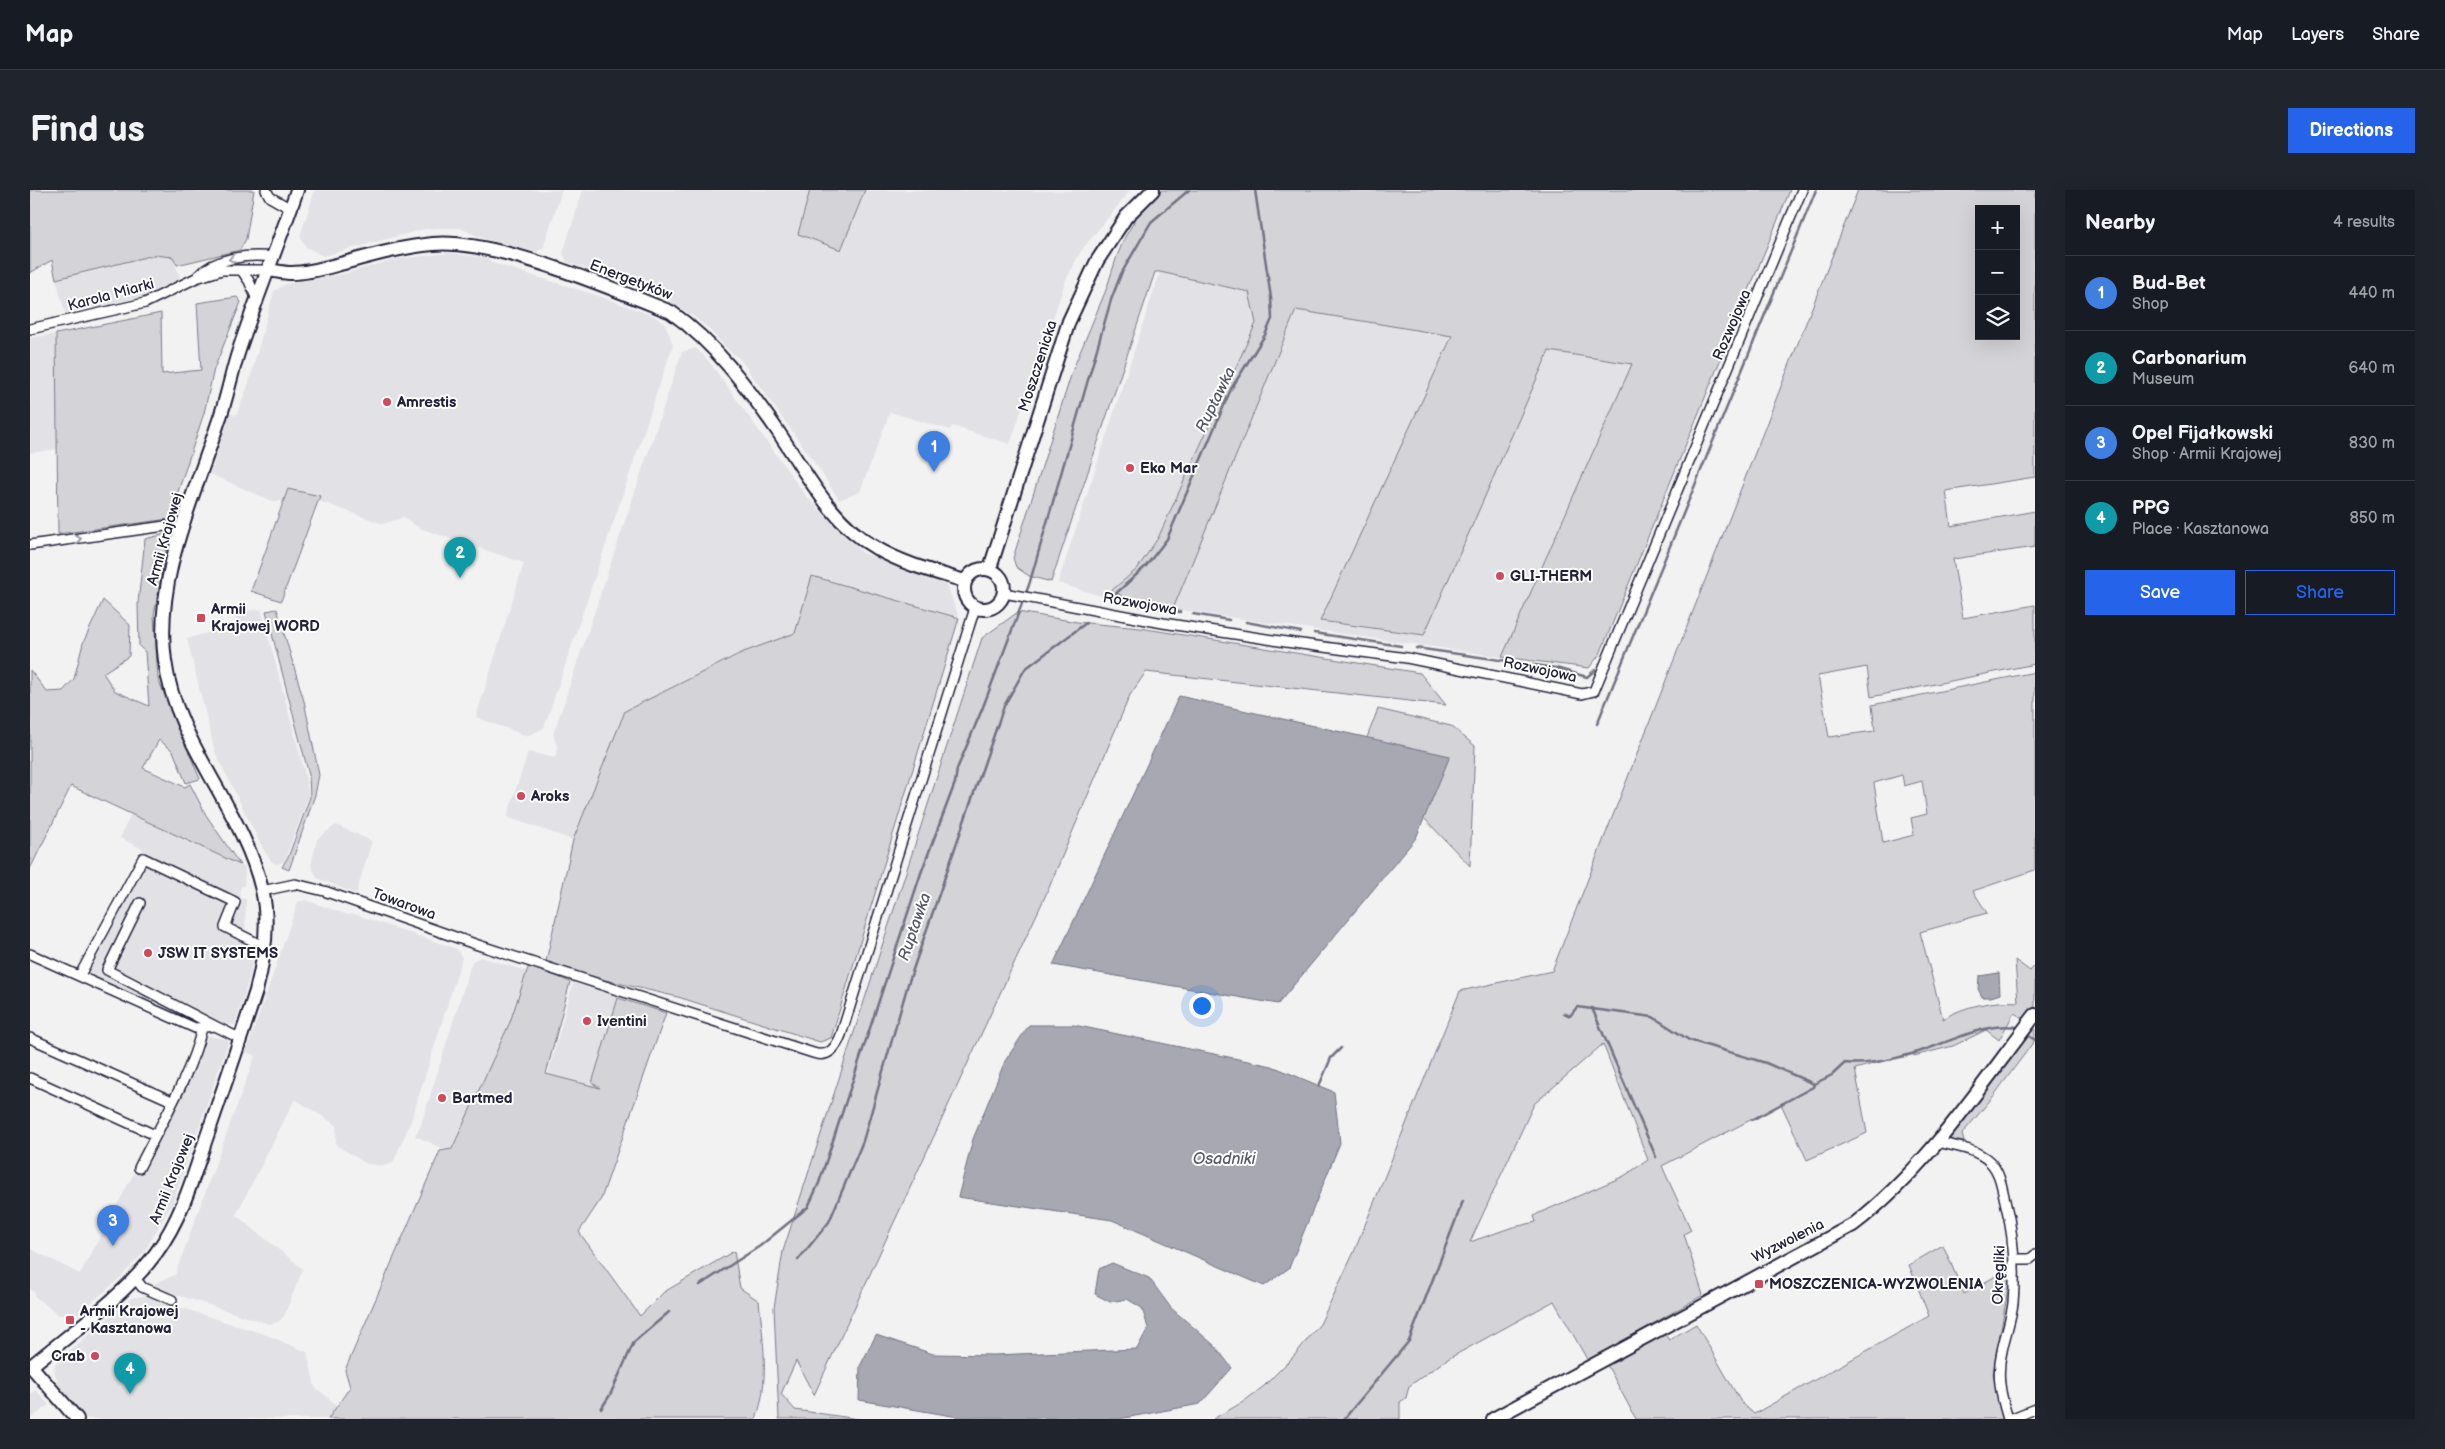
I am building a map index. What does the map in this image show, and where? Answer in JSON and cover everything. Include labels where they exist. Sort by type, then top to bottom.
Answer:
[{"type":"street","points":[[266,190],[270,197],[291,209]]},
{"type":"street","name":"Armii Krajowej","points":[[30,1365],[110,1301],[135,1278],[155,1254],[175,1224],[241,1039],[256,991],[264,947],[262,891],[244,838],[186,728],[169,678],[163,636],[166,593],[182,529],[224,408],[239,350],[258,302],[297,190]]},
{"type":"street","name":"Moszczenicka","points":[[992,570],[991,565],[1069,321],[1097,261],[1126,217],[1153,190]]},
{"type":"street","name":"Rozwojowa","points":[[1010,594],[1277,641],[1407,658],[1582,694],[1594,691],[1802,190]]},
{"type":"street","name":"Energetyków","points":[[269,270],[292,273],[313,271],[404,249],[434,244],[453,244],[522,258],[672,312],[690,326],[721,356],[776,429],[831,508],[857,533],[876,548],[912,564],[965,581]]},
{"type":"street","name":"Karola Miarki","points":[[196,278],[205,268],[224,261],[252,255],[274,257]]},
{"type":"street","name":"Karola Miarki","points":[[30,329],[145,303],[196,278],[222,270],[269,270]]},
{"type":"street","points":[[242,271],[250,281],[258,302]]},
{"type":"street","points":[[30,545],[165,526],[182,529]]},
{"type":"street","points":[[979,569],[992,570],[1002,580],[1010,594],[1002,598],[993,607],[976,608],[970,604],[964,594],[965,581],[973,571],[979,569]]},
{"type":"street","name":"Towarowa","points":[[262,891],[291,884],[307,886],[819,1055],[832,1052],[838,1045],[976,608]]},
{"type":"street","points":[[80,976],[143,858],[235,902],[225,927],[264,947]]},
{"type":"street","points":[[140,903],[107,970],[241,1039]]},
{"type":"street","points":[[30,954],[196,1028],[215,1026]]},
{"type":"street","name":"Wyzwolenia","points":[[1493,1419],[1854,1224],[1884,1201],[1937,1142],[2035,1015]]},
{"type":"street","points":[[139,1168],[194,1053],[202,1028]]},
{"type":"street","points":[[30,1038],[172,1100]]},
{"type":"street","points":[[30,1078],[155,1136]]},
{"type":"street","name":"Okręgliki","points":[[1937,1142],[1974,1152],[1987,1159],[1994,1167],[2006,1204],[2015,1260],[2013,1304],[1999,1372],[2000,1392],[2009,1419]]},
{"type":"street","points":[[2015,1260],[2030,1259],[2035,1255]]},
{"type":"street","points":[[135,1278],[142,1287],[172,1300]]},
{"type":"street","points":[[30,1365],[77,1419]]},
{"type":"street","points":[[2009,1419],[2035,1409]]},
{"type":"shaded area","points":[[30,190],[254,190],[246,239],[240,250],[177,265],[173,257],[154,255],[56,279],[52,260],[30,273]]},
{"type":"shaded area","points":[[315,190],[562,190],[543,248],[534,253],[482,238],[460,228],[443,228],[425,229],[323,256],[306,247],[300,236]]},
{"type":"shaded area","points":[[583,190],[810,190],[798,234],[841,250],[865,190],[1130,191],[1081,251],[1066,280],[1010,444],[952,426],[950,430],[890,412],[860,492],[839,500],[740,359],[728,350],[708,328],[693,316],[655,293],[567,262],[563,253]]},
{"type":"shaded area","points":[[810,190],[865,190],[841,250],[798,234]]},
{"type":"shaded area","points":[[1160,190],[1790,190],[1600,654],[1589,668],[1502,657],[1632,364],[1549,351],[1424,635],[1320,621],[1452,336],[1296,310],[1173,609],[1104,597],[1137,569],[1158,538],[1256,323],[1249,292],[1160,272],[1155,272],[1051,582],[1029,576],[1016,567],[1013,558],[1073,369],[1106,290],[1125,237],[1141,210]]},
{"type":"shaded area","points":[[1858,190],[2035,190],[2035,477],[1946,491],[1951,526],[2035,511],[2035,547],[1953,559],[1963,618],[2035,605],[2035,664],[1871,697],[1867,667],[1818,676],[1829,737],[1875,731],[1872,705],[2035,672],[2035,870],[1973,891],[1987,913],[1920,932],[1943,1019],[1969,1007],[1999,1002],[2018,1002],[2015,960],[2030,971],[2035,965],[2035,1009],[2026,1020],[2014,1013],[1999,1040],[1986,1030],[1953,1046],[1914,1056],[1913,1053],[1855,1069],[1867,1133],[1807,1160],[1781,1104],[1662,1166],[1691,1230],[1684,1234],[1703,1295],[1588,1361],[1554,1301],[1446,1360],[1409,1386],[1406,1398],[1400,1402],[1400,1419],[1213,1419],[1243,1402],[1264,1386],[1293,1357],[1320,1324],[1354,1252],[1460,991],[1552,971]],"holes":[[[1902,775],[1904,786],[1922,781],[1927,814],[1911,818],[1914,835],[1883,843],[1874,783]],[[1603,1044],[1648,1160],[1624,1176],[1537,1214],[1534,1216],[1536,1222],[1510,1228],[1470,1242],[1534,1104]]]},
{"type":"shaded area","points":[[449,253],[487,258],[493,263],[605,298],[654,316],[666,325],[673,345],[544,728],[527,736],[476,717],[524,563],[419,528],[404,517],[383,524],[322,502],[272,501],[210,474],[229,413],[236,416],[248,386],[274,291],[286,284],[343,274],[397,259]]},
{"type":"shaded area","points":[[154,255],[173,257],[180,279],[141,297],[65,313],[56,279]]},
{"type":"shaded area","points":[[1160,272],[1249,292],[1256,323],[1158,538],[1137,569],[1104,597],[1058,583]]},
{"type":"shaded area","points":[[237,297],[241,302],[214,369],[204,413],[169,519],[58,534],[56,334],[161,313],[162,374],[201,370],[197,303]]},
{"type":"shaded area","points":[[1296,310],[1452,335],[1321,622],[1424,635],[1549,350],[1632,364],[1502,657],[1173,609]]},
{"type":"shaded area","points":[[56,334],[58,449],[30,453],[30,338]]},
{"type":"shaded area","points":[[696,348],[708,360],[806,496],[863,553],[947,585],[959,618],[812,576],[796,633],[741,653],[625,711],[573,840],[507,817],[528,752],[555,758],[558,748],[553,735],[682,352]]},
{"type":"shaded area","points":[[288,489],[320,496],[281,601],[251,591]]},
{"type":"shaded area","points":[[169,533],[154,615],[158,679],[200,779],[186,783],[173,751],[159,740],[143,768],[185,787],[190,784],[206,815],[240,865],[71,786],[30,869],[30,670],[47,692],[63,691],[74,679],[83,643],[103,600],[130,625],[129,656],[103,673],[115,691],[149,706],[145,652],[139,646],[138,603],[145,539]]},
{"type":"shaded area","points":[[812,576],[959,618],[831,1038],[820,1042],[678,997],[545,966],[573,840],[625,711],[741,653],[795,633]]},
{"type":"shaded area","points":[[261,609],[309,795],[284,862],[277,864],[272,862],[263,849],[215,752],[187,639],[237,624],[235,613]]},
{"type":"shaded area","points":[[277,609],[304,701],[319,775],[315,795],[289,870],[282,867],[289,855],[310,797],[309,775],[266,611]]},
{"type":"shaded area","points":[[1018,612],[1077,622],[1140,628],[1420,673],[1446,705],[1146,672],[1130,695],[1048,890],[814,1395],[796,1361],[781,1394],[795,1410],[859,1419],[779,1419],[774,1308],[783,1251],[982,638]]},
{"type":"shaded area","points":[[1378,709],[1451,726],[1475,746],[1470,866],[1422,816],[1366,740]]},
{"type":"shaded area","points":[[131,814],[245,867],[244,886],[242,886],[239,892],[241,899],[246,899],[245,934],[243,940],[254,950],[250,975],[235,1025],[215,1020],[204,1023],[198,1029],[80,974],[86,955],[143,849],[120,838]]},
{"type":"shaded area","points":[[336,825],[372,841],[356,894],[317,878],[311,865],[317,839]]},
{"type":"shaded area","points":[[305,900],[348,915],[354,914],[457,949],[462,958],[411,1121],[393,1163],[384,1166],[367,1164],[336,1145],[336,1125],[295,1099],[236,1215],[303,1269],[284,1316],[278,1322],[269,1324],[155,1288],[155,1283],[175,1275],[255,1056],[246,1052],[298,902]]},
{"type":"shaded area","points":[[481,957],[532,973],[453,1153],[415,1136],[421,1125],[472,961]]},
{"type":"shaded area","points":[[529,965],[570,982],[546,1074],[600,1088],[592,1083],[618,998],[666,1013],[601,1199],[579,1232],[640,1316],[664,1292],[734,1251],[740,1288],[759,1301],[764,1345],[764,1375],[763,1390],[756,1419],[328,1419],[350,1387],[345,1370],[440,1151],[452,1149],[510,1022]]},
{"type":"shaded area","points":[[573,983],[620,996],[594,1088],[548,1074]]},
{"type":"shaded area","points":[[2035,1023],[2035,1040],[1992,1098],[1962,1134],[1964,1142],[1950,1140],[1948,1137]]},
{"type":"shaded area","points":[[208,1036],[229,1040],[173,1202],[144,1252],[120,1278],[77,1315],[59,1315],[34,1296],[35,1293],[30,1289],[31,1249],[80,1274]]},
{"type":"shaded area","points":[[1943,1245],[1964,1294],[2012,1267],[1993,1374],[2004,1419],[1636,1419],[1606,1363],[1663,1332],[1669,1340],[1696,1324],[1741,1402],[1754,1414],[1929,1316],[1909,1265]]},
{"type":"shaded area","points":[[144,1296],[267,1335],[307,1352],[315,1387],[338,1406],[328,1419],[87,1419],[61,1391],[54,1370],[55,1364],[131,1298]]},
{"type":"shaded area","points":[[36,1390],[49,1405],[30,1419],[30,1394]]},
{"type":"water","points":[[1179,696],[1450,756],[1416,838],[1278,1004],[1053,965]]},
{"type":"water","points":[[1999,973],[2000,994],[1982,997],[1978,989],[1979,976]]},
{"type":"water","name":"Osadniki","points":[[1029,1025],[1074,1025],[1272,1066],[1334,1092],[1340,1143],[1289,1268],[1264,1286],[1112,1220],[958,1197],[973,1139],[1005,1061]]},
{"type":"water","points":[[1112,1263],[1149,1278],[1171,1308],[1215,1346],[1232,1368],[1200,1404],[1119,1419],[958,1417],[859,1400],[860,1366],[876,1335],[933,1354],[994,1355],[1137,1349],[1148,1328],[1142,1308],[1127,1299],[1110,1302],[1095,1294],[1099,1269]]},
{"type":"waterway","points":[[700,1285],[760,1246],[808,1207],[819,1183],[921,873],[955,783],[957,769],[983,707],[1029,585],[1111,300],[1121,274],[1151,222],[1189,190]]},
{"type":"waterway","name":"Ruptawka","points":[[1111,598],[1146,566],[1167,539],[1231,389],[1265,335],[1272,319],[1271,298],[1255,190]]},
{"type":"waterway","points":[[1597,724],[1816,190]]},
{"type":"waterway","points":[[1117,594],[1131,604],[1180,612]]},
{"type":"waterway","points":[[1193,614],[1229,620]]},
{"type":"waterway","points":[[1246,622],[1301,632]]},
{"type":"waterway","name":"Ruptawka","points":[[798,1260],[829,1222],[863,1141],[908,984],[1004,706],[1025,669],[1086,623]]},
{"type":"waterway","points":[[1314,633],[1401,646]]},
{"type":"waterway","points":[[1416,648],[1556,668],[1587,677],[1595,670]]},
{"type":"waterway","points":[[1564,1013],[1570,1016],[1577,1007],[1653,1017],[1689,1040],[1766,1063],[1814,1084]]},
{"type":"waterway","points":[[1592,1008],[1656,1157]]},
{"type":"waterway","points":[[1752,1120],[1813,1087],[1814,1084],[1832,1075],[1845,1063],[1867,1063],[1890,1059],[1925,1050],[1985,1029],[2006,1026],[2016,1027]]},
{"type":"waterway","points":[[2029,1036],[2035,1040]]},
{"type":"waterway","points":[[1319,1086],[1331,1058],[1341,1048]]},
{"type":"waterway","points":[[1344,1419],[1409,1341],[1463,1201]]},
{"type":"waterway","points":[[601,1409],[610,1395],[634,1342],[669,1312]]},
{"type":"place","name":"Amrestis","points":[[387,402]]},
{"type":"place","name":"Eko Mar","points":[[1130,468]]},
{"type":"place","name":"Bud-Bet","points":[[934,472]]},
{"type":"place","name":"GLI-THERM","points":[[1500,576]]},
{"type":"place","name":"Carbonarium","points":[[460,578]]},
{"type":"place","name":"Armii Krajowej WORD","points":[[201,618]]},
{"type":"place","name":"Aroks","points":[[521,796]]},
{"type":"place","name":"JSW IT SYSTEMS","points":[[148,953]]},
{"type":"place","name":"Iventini","points":[[587,1021]]},
{"type":"place","name":"Bartmed","points":[[442,1098]]},
{"type":"place","name":"Opel Fijałkowski","points":[[113,1246]]},
{"type":"place","name":"MOSZCZENICA-WYZWOLENIA","points":[[1759,1284]]},
{"type":"place","name":"Armii Krajowej - Kasztanowa","points":[[70,1320]]},
{"type":"place","name":"Crab","points":[[95,1356]]},
{"type":"place","name":"PPG","points":[[130,1394]]}]
